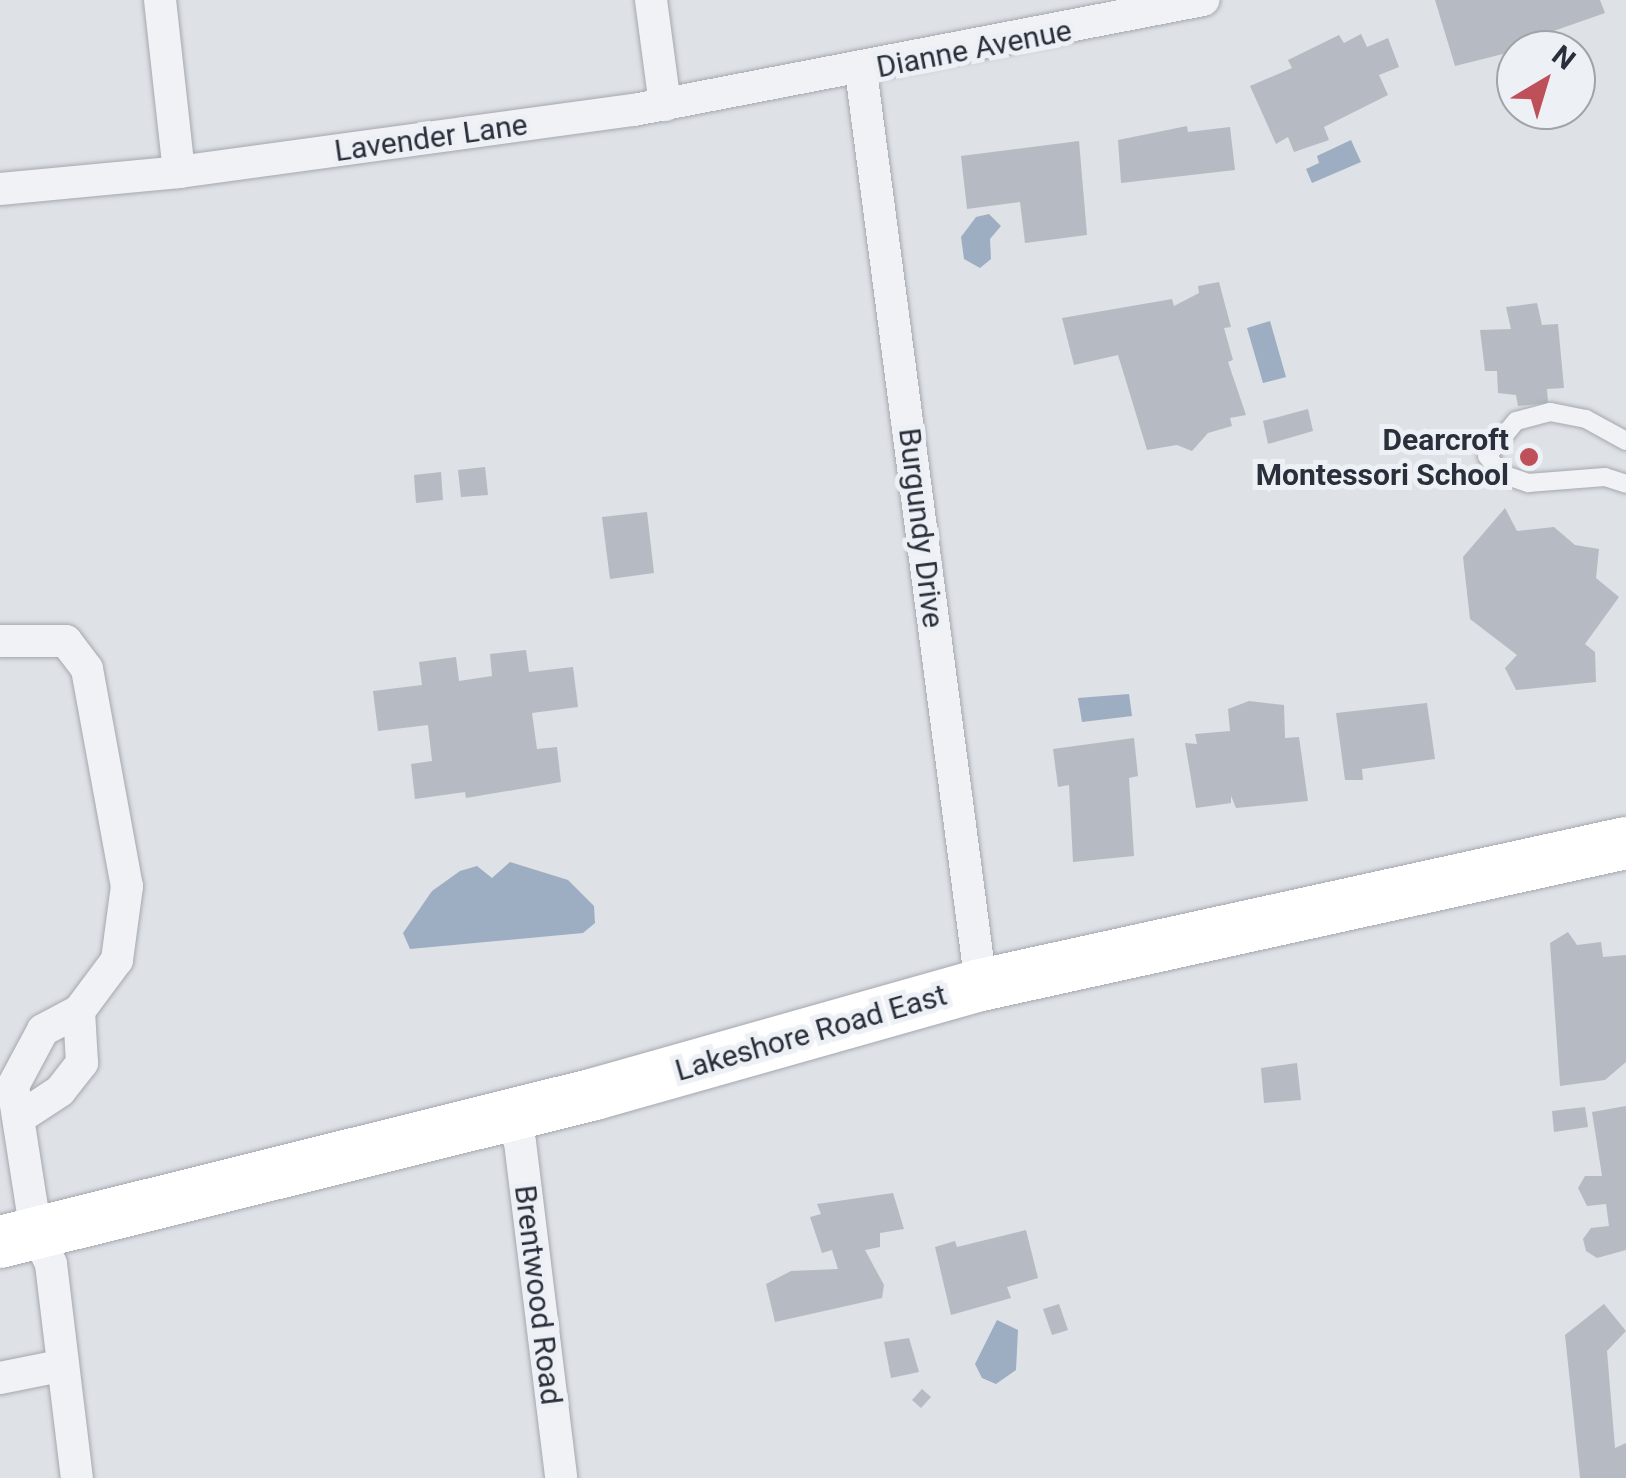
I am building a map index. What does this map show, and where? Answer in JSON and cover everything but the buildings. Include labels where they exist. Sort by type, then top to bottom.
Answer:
[{"type":"main road","name":"Lakeshore Road East","points":[[18,1238],[508,1114],[981,985],[1626,843]]},
{"type":"street","points":[[160,0],[179,172]]},
{"type":"street","points":[[651,0],[665,105]]},
{"type":"street","name":"Dianne Avenue","points":[[861,71],[1196,2]]},
{"type":"street","name":"Lavender Lane","points":[[0,190],[179,172],[665,105],[861,71]]},
{"type":"street","name":"Burgundy Drive","points":[[861,71],[981,985]]},
{"type":"street","points":[[0,641],[66,641],[87,669],[127,886],[116,960],[79,1010],[44,1030],[13,1086],[19,1118],[18,1238],[51,1264],[60,1366],[77,1478]]},
{"type":"street","points":[[19,1118],[60,1091],[82,1063],[79,1010]]},
{"type":"street","name":"Brentwood Road","points":[[508,1114],[520,1142],[562,1478]]},
{"type":"street","points":[[0,1378],[60,1366]]},
{"type":"lane","points":[[1626,442],[1586,420],[1550,412],[1516,421],[1487,456],[1502,474],[1528,482],[1605,477],[1626,484]]},
{"type":"water","points":[[1351,140],[1361,162],[1312,183],[1306,169],[1319,163],[1317,156]]},
{"type":"water","points":[[989,214],[1001,226],[990,239],[991,259],[980,268],[964,259],[961,237],[976,217]]},
{"type":"water","points":[[1270,321],[1286,377],[1263,383],[1247,328]]},
{"type":"water","points":[[1129,694],[1132,716],[1082,722],[1078,698]]},
{"type":"water","points":[[510,862],[568,880],[594,906],[595,923],[583,933],[410,949],[403,933],[432,891],[460,871],[477,866],[492,878]]},
{"type":"water","points":[[997,1320],[1018,1330],[1016,1370],[996,1384],[982,1378],[975,1364]]},
{"type":"place","name":"Dearcroft Montessori School","points":[[1529,457]]}]
